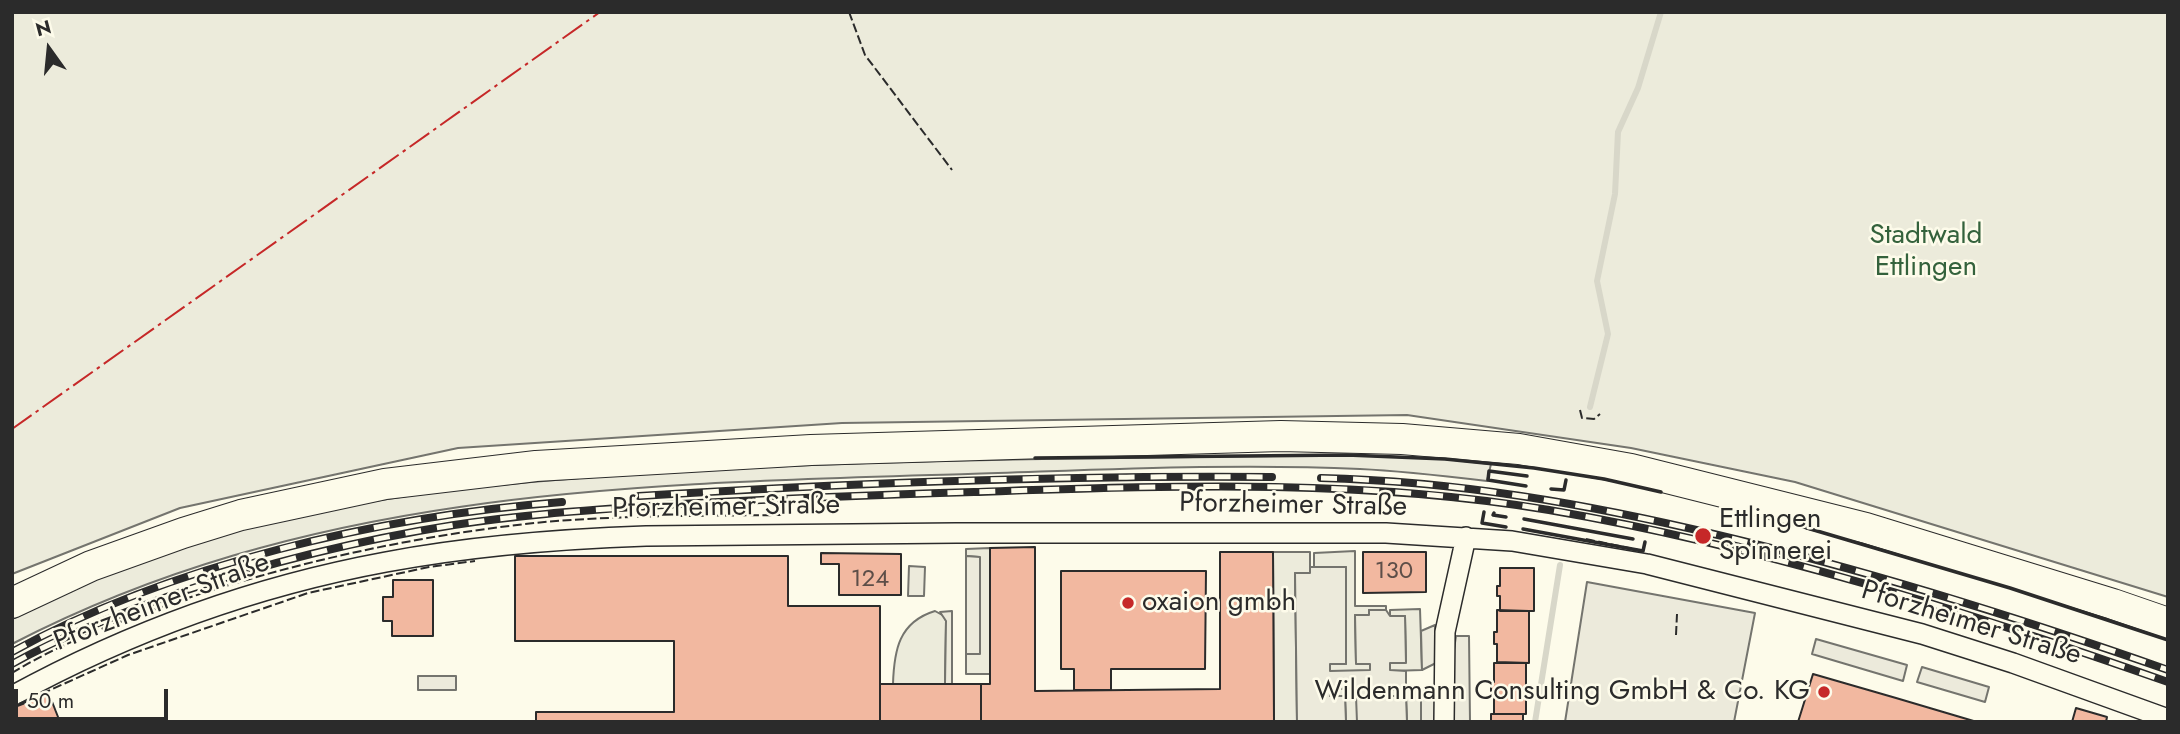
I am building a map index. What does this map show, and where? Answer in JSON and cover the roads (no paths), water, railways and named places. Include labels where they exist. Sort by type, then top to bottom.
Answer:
[{"type":"main road","points":[[12,603],[91,566],[183,533],[242,515],[385,484],[536,466],[811,450],[1282,436],[1402,439],[1519,449],[1631,469],[1867,528],[2168,623]]},
{"type":"street","name":"Pforzheimer Straße","points":[[12,696],[110,646],[250,596],[386,562],[497,546],[646,536],[1374,533],[1466,537],[1537,545],[1647,564],[1922,634],[2013,663],[2168,719]]},
{"type":"street","points":[[1444,722],[1445,632],[1466,537]]},
{"type":"waterway","points":[[1590,407],[1608,334],[1597,281],[1615,194],[1618,132],[1638,88],[1661,12]]},
{"type":"waterway","points":[[1535,722],[1560,565]]},
{"type":"railway","points":[[639,496],[956,481],[1272,477]]},
{"type":"railway","points":[[1321,478],[1471,489],[1570,504],[1669,524],[1888,580],[2001,614],[2168,670]]},
{"type":"railway","points":[[12,664],[113,617],[244,572],[348,545],[480,521],[664,505],[780,499],[1118,488],[1262,487],[1406,493],[1478,500],[1628,525],[1706,542],[1862,583],[2016,630],[2168,682]]},
{"type":"railway","points":[[12,652],[74,621],[140,593],[279,549],[422,519],[562,502]]},
{"type":"place","name":"Ettlingen Spinnerei","points":[[1703,536]]},
{"type":"place","name":"oxaion gmbh","points":[[1128,603]]},
{"type":"place","name":"Wildenmann Consulting GmbH & Co. KG","points":[[1824,692]]},
{"type":"park label","name":"Stadtwald Ettlingen","points":[[1926,252]]}]
